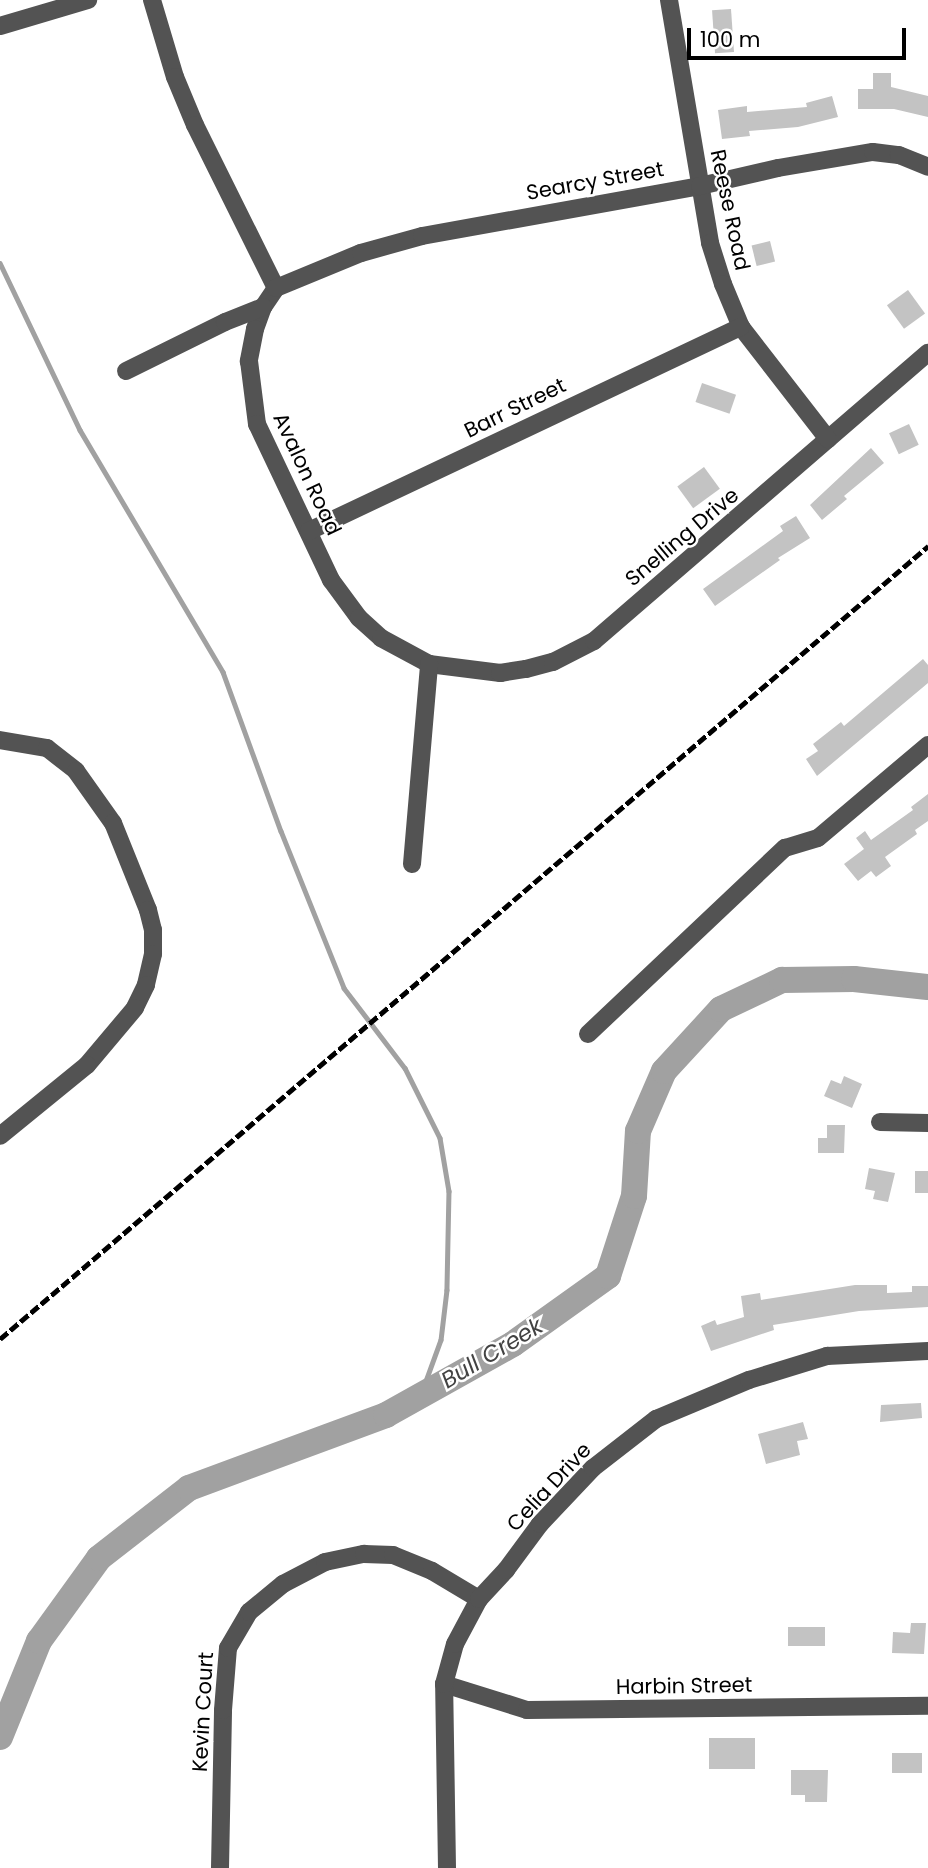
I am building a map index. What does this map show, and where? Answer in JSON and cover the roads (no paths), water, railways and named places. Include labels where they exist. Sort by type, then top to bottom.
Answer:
[{"type":"street","points":[[0,26],[88,0]]},
{"type":"street","points":[[152,0],[175,77],[195,125],[276,288]]},
{"type":"street","name":"Reese Road","points":[[668,0],[710,243],[741,327],[828,439]]},
{"type":"street","name":"Searcy Street","points":[[276,288],[361,253],[422,236],[700,186],[778,168],[873,152],[899,155],[928,167]]},
{"type":"street","name":"Avalon Road","points":[[276,288],[263,307],[249,361],[257,424],[331,580],[359,618],[399,650],[429,664]]},
{"type":"street","points":[[126,371],[225,322],[263,307]]},
{"type":"street","name":"Barr Street","points":[[309,531],[741,327]]},
{"type":"street","name":"Snelling Drive","points":[[429,664],[466,671],[513,671],[553,662],[594,641],[928,353]]},
{"type":"street","points":[[412,864],[429,664]]},
{"type":"street","points":[[0,740],[47,748],[76,771],[113,823],[148,910],[153,930],[153,954],[146,985],[135,1008],[87,1065],[0,1136]]},
{"type":"street","points":[[588,1034],[785,848],[818,838],[928,745]]},
{"type":"street","points":[[880,1122],[928,1122]]},
{"type":"street","name":"Celia Drive","points":[[447,1868],[444,1684],[455,1644],[479,1599],[506,1570],[540,1524],[593,1468],[656,1419],[749,1380],[827,1356],[928,1351]]},
{"type":"street","name":"Kevin Court","points":[[220,1868],[223,1710],[228,1648],[249,1612],[283,1584],[325,1562],[364,1554],[393,1555],[432,1571],[479,1599]]},
{"type":"street","name":"Harbin Street","points":[[444,1684],[527,1710],[928,1706]]},
{"type":"waterway","points":[[0,263],[80,430],[223,672],[281,831],[344,988],[405,1068],[440,1138],[449,1191],[447,1290],[441,1340],[421,1395]]},
{"type":"waterway","name":"Bull Creek","points":[[0,1737],[39,1641],[99,1558],[189,1488],[386,1415],[513,1344],[608,1276],[634,1196],[638,1131],[664,1071],[721,1009],[782,980],[854,979],[928,987]]},
{"type":"railway","points":[[0,1339],[928,546]]}]
